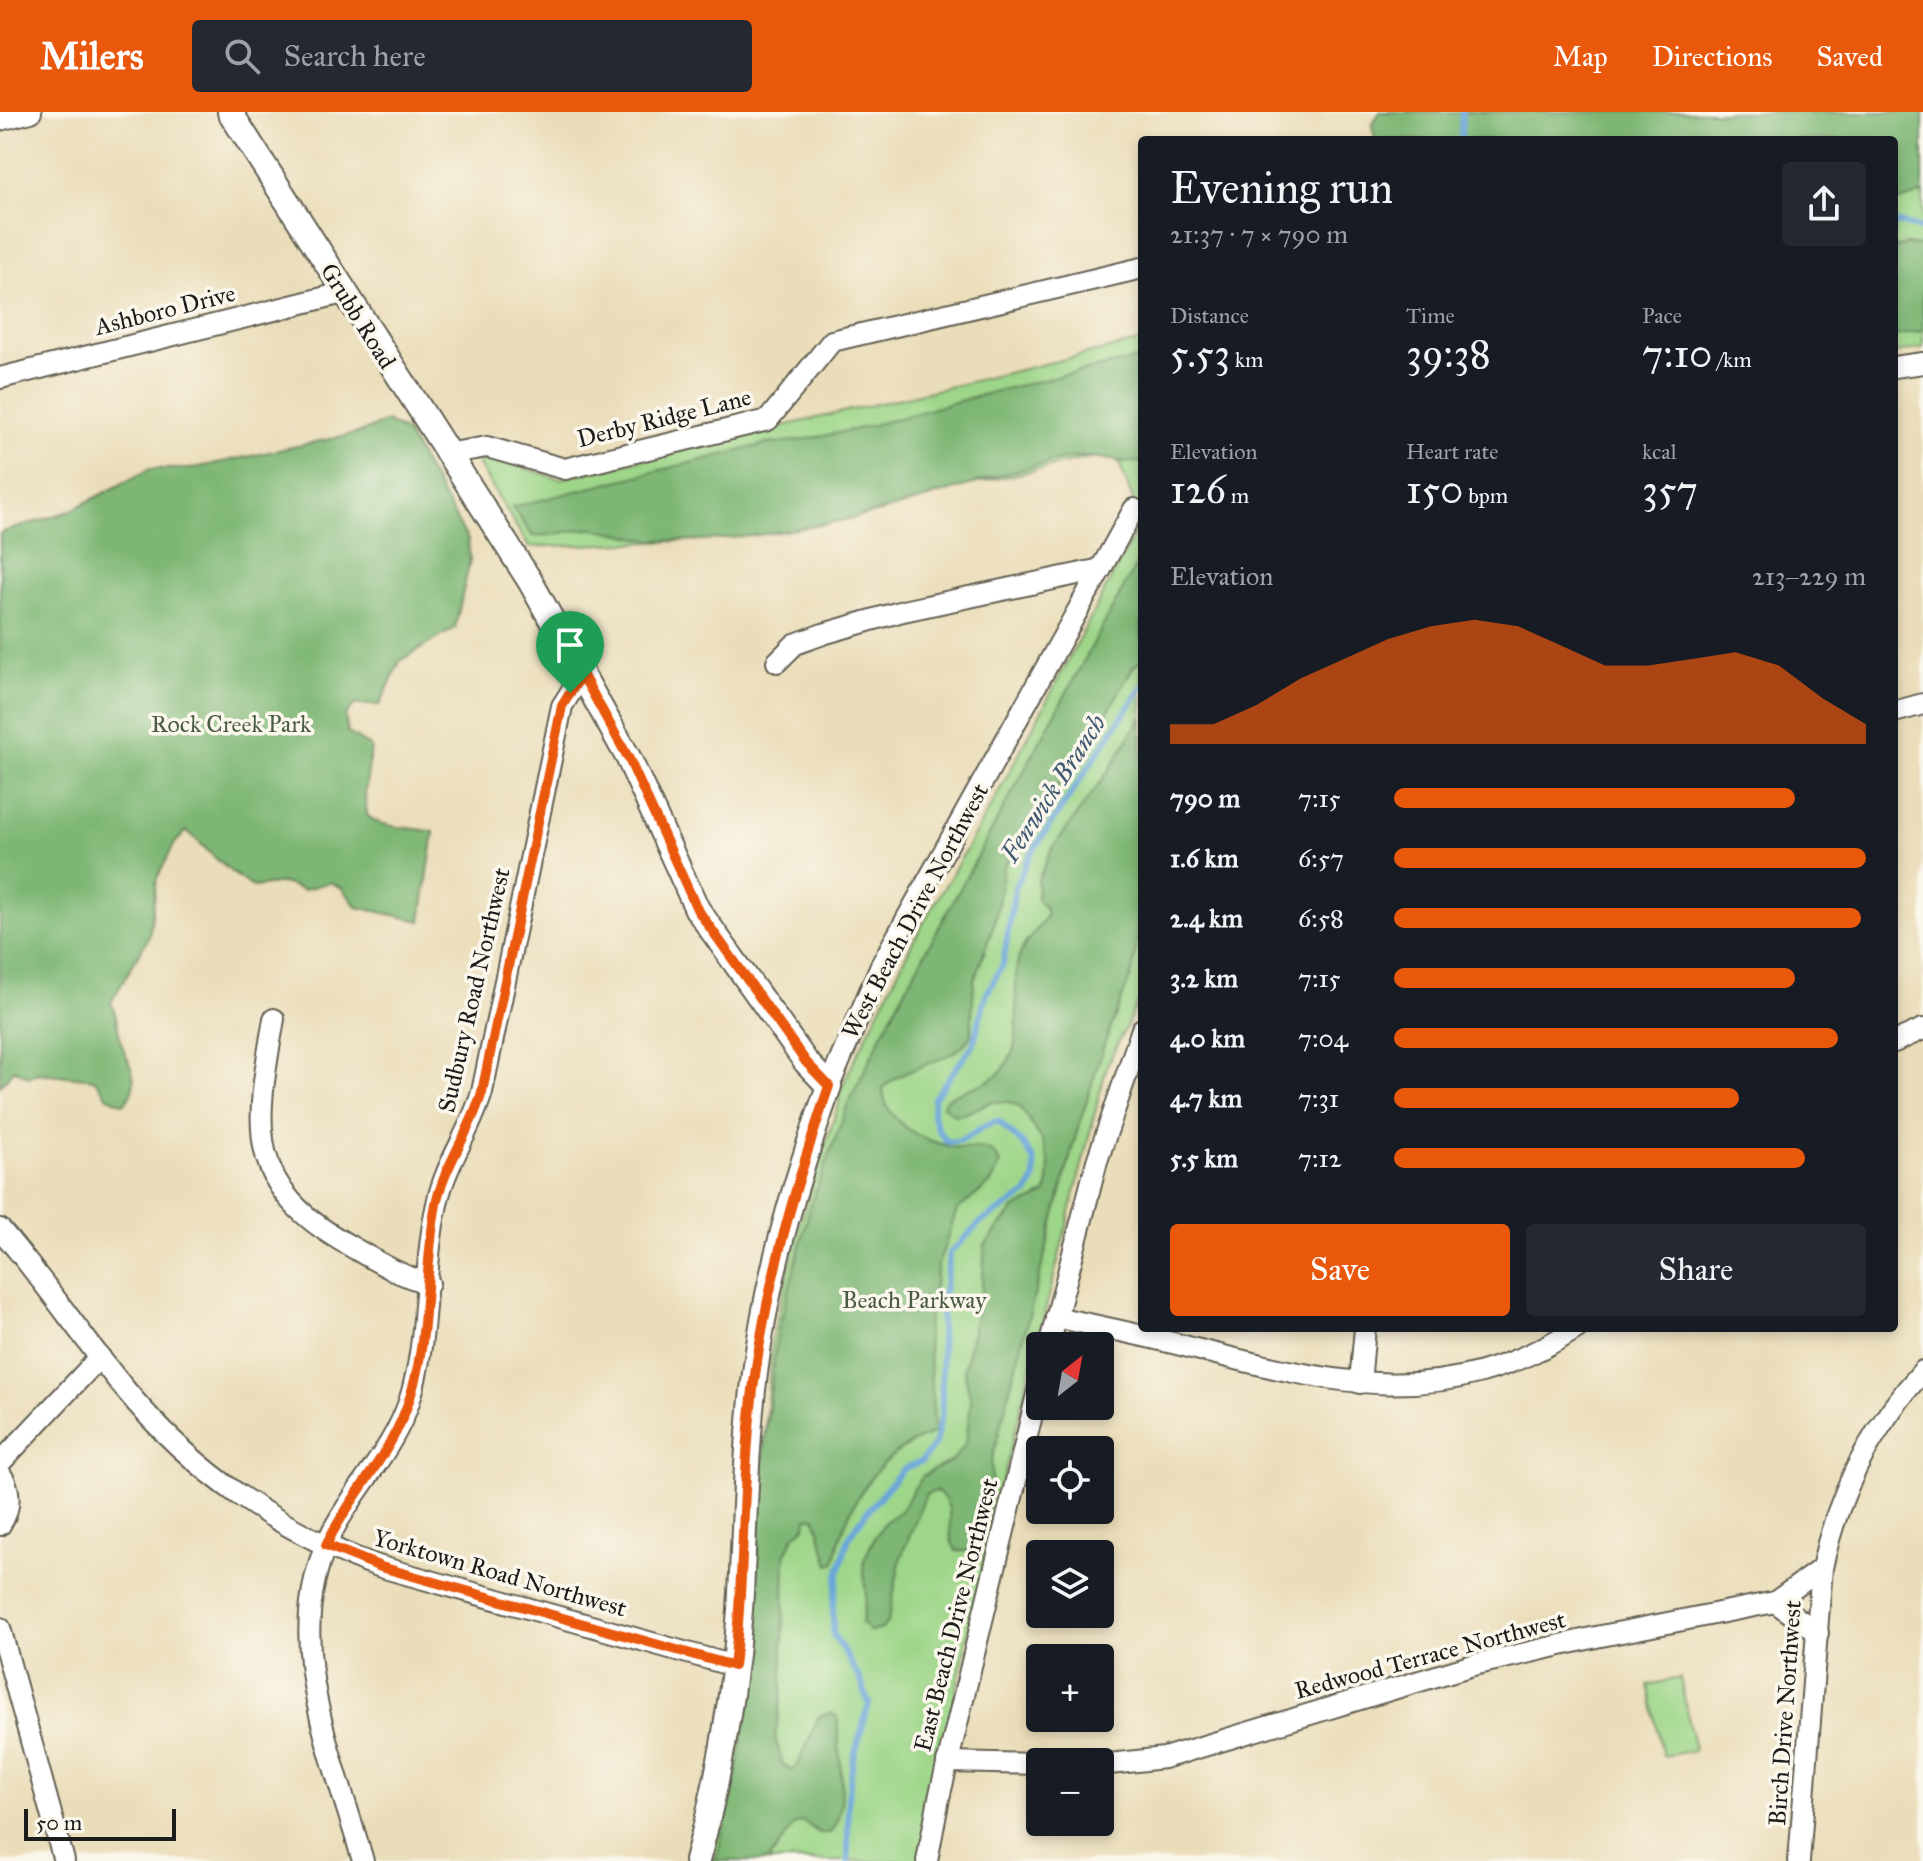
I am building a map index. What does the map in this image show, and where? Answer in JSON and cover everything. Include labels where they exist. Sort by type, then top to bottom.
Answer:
[{"type":"street","points":[[0,120],[31,112]]},
{"type":"street","name":"Grubb Road","points":[[230,112],[530,581],[629,759],[697,909],[806,1062],[829,1086]]},
{"type":"street","name":"Derby Ridge Lane","points":[[446,454],[487,447],[565,469],[768,420],[832,341],[1138,269]]},
{"type":"street","name":"Ashboro Drive","points":[[0,378],[343,293]]},
{"type":"street","points":[[1898,366],[1923,363]]},
{"type":"street","name":"West Beach Drive Northwest","points":[[697,1861],[719,1765],[734,1666],[746,1459],[762,1329],[784,1226],[829,1086],[881,965],[1134,509]]},
{"type":"street","points":[[777,662],[795,644],[903,611],[1101,569]]},
{"type":"street","name":"Sudbury Road Northwest","points":[[363,1861],[310,1663],[310,1601],[326,1545],[345,1511],[379,1465],[407,1408],[422,1350],[436,1206],[447,1171],[471,1125],[482,1092],[562,706],[582,674]]},
{"type":"street","points":[[1898,711],[1923,704]]},
{"type":"street","points":[[274,1019],[260,1110],[265,1155],[278,1187],[299,1212],[325,1233],[394,1270],[429,1283]]},
{"type":"street","points":[[1898,1040],[1923,1029]]},
{"type":"street","points":[[1052,1332],[1097,1161],[1138,1041]]},
{"type":"street","name":"Yorktown Road Northwest","points":[[0,1229],[150,1418],[209,1473],[261,1510],[326,1545],[381,1567],[734,1666]]},
{"type":"street","points":[[1056,1317],[1295,1375],[1360,1383],[1431,1384],[1458,1378],[1524,1357],[1570,1332]]},
{"type":"street","points":[[1360,1383],[1365,1332]]},
{"type":"street","points":[[0,1463],[100,1357]]},
{"type":"street","points":[[1822,1568],[1831,1524],[1856,1467],[1891,1409],[1923,1371]]},
{"type":"street","name":"East Beach Drive Northwest","points":[[927,1861],[947,1762],[1031,1420]]},
{"type":"street","points":[[0,1473],[9,1497],[8,1510],[0,1525]]},
{"type":"street","name":"Redwood Terrace Northwest","points":[[1114,1763],[1164,1758],[1473,1665],[1775,1602],[1822,1568]]},
{"type":"street","name":"Birch Drive Northwest","points":[[1799,1861],[1822,1568]]},
{"type":"street","points":[[1775,1602],[1818,1633]]},
{"type":"street","points":[[0,1628],[64,1861]]},
{"type":"street","points":[[947,1762],[1026,1764]]},
{"type":"green space","points":[[1380,112],[1923,112],[1923,193],[1898,202],[1898,136],[1374,136],[1372,124]]},
{"type":"green space","points":[[1923,157],[1923,348],[1898,352],[1898,162]]},
{"type":"green space","points":[[1923,246],[1923,331],[1898,335],[1898,247]]},
{"type":"green space","name":"Beach Parkway","points":[[1138,342],[1138,514],[1115,452],[775,529],[676,541],[529,547],[478,464],[485,456],[560,479]]},
{"type":"green space","points":[[1138,359],[1138,462],[1070,458],[1011,472],[865,516],[721,539],[653,540],[593,529],[533,536],[512,507],[766,444],[852,430],[1011,387]]},
{"type":"green space","name":"Rock Creek Park","points":[[386,421],[406,432],[468,540],[470,560],[455,628],[400,661],[380,705],[354,705],[345,716],[348,733],[371,747],[365,795],[367,815],[380,823],[434,832],[421,921],[357,907],[342,888],[330,882],[303,890],[283,883],[253,887],[226,868],[187,831],[175,843],[157,878],[149,937],[111,1002],[133,1074],[130,1096],[124,1104],[108,1097],[94,1079],[38,1073],[29,1077],[14,1069],[0,1086],[0,533],[70,511],[150,469],[190,469],[362,432]]},
{"type":"green space","name":"Beach Parkway","points":[[1138,528],[1138,1002],[1107,1065],[1040,1332],[1026,1332],[1026,1388],[998,1499],[919,1861],[712,1861],[744,1702],[772,1339],[799,1226],[840,1100],[836,1098],[913,941],[994,801]]},
{"type":"green space","points":[[1138,561],[1138,663],[1084,755],[1039,808],[1004,867],[995,921],[974,981],[971,1035],[955,1052],[904,1074],[883,1088],[890,1111],[907,1128],[941,1144],[993,1152],[1000,1165],[991,1183],[957,1210],[938,1265],[927,1329],[935,1433],[896,1453],[867,1483],[847,1521],[834,1563],[829,1565],[815,1517],[807,1518],[806,1526],[794,1536],[785,1556],[782,1695],[775,1737],[783,1765],[793,1770],[819,1716],[831,1713],[838,1717],[842,1794],[837,1822],[830,1833],[819,1833],[803,1821],[795,1824],[768,1861],[716,1861],[736,1776],[750,1693],[764,1448],[777,1336],[810,1207],[848,1104],[895,1008]]},
{"type":"green space","points":[[1138,723],[1138,936],[1132,973],[1104,1045],[1075,1138],[991,1463],[990,1497],[984,1522],[970,1552],[956,1550],[950,1534],[947,1504],[936,1491],[926,1494],[901,1557],[888,1621],[882,1629],[870,1632],[862,1623],[866,1596],[863,1562],[875,1537],[885,1522],[901,1510],[922,1476],[953,1460],[966,1443],[971,1401],[964,1370],[982,1288],[985,1245],[1014,1209],[1045,1194],[1048,1187],[1049,1162],[1041,1138],[1019,1106],[1008,1102],[991,1102],[955,1115],[943,1106],[951,1096],[990,1080],[1007,1064],[1016,1036],[1016,972],[1019,957],[1046,916],[1046,909],[1037,899],[1038,880],[1052,849],[1110,769]]},
{"type":"green space","points":[[1680,1678],[1695,1750],[1663,1756],[1648,1685]]},
{"type":"waterway","points":[[1461,136],[1462,112]]},
{"type":"waterway","name":"Fenwick Branch","points":[[1898,223],[1923,229]]},
{"type":"waterway","name":"Fenwick Branch","points":[[848,1861],[848,1799],[853,1760],[869,1704],[859,1677],[833,1634],[838,1575],[849,1537],[866,1513],[903,1469],[922,1461],[935,1443],[942,1413],[941,1311],[950,1253],[981,1222],[1027,1194],[1035,1179],[1034,1161],[1024,1145],[998,1121],[961,1140],[946,1141],[933,1115],[934,1098],[973,1045],[986,995],[1003,964],[1015,887],[1030,855],[1138,693]]},
{"type":"route","points":[[582,674],[629,759],[697,909],[806,1062],[829,1086],[784,1226],[764,1316],[746,1459],[740,1612],[734,1666],[381,1567],[326,1545],[345,1511],[390,1447],[413,1390],[424,1334],[436,1206],[447,1171],[478,1109],[562,706],[570,693],[582,674]]}]
